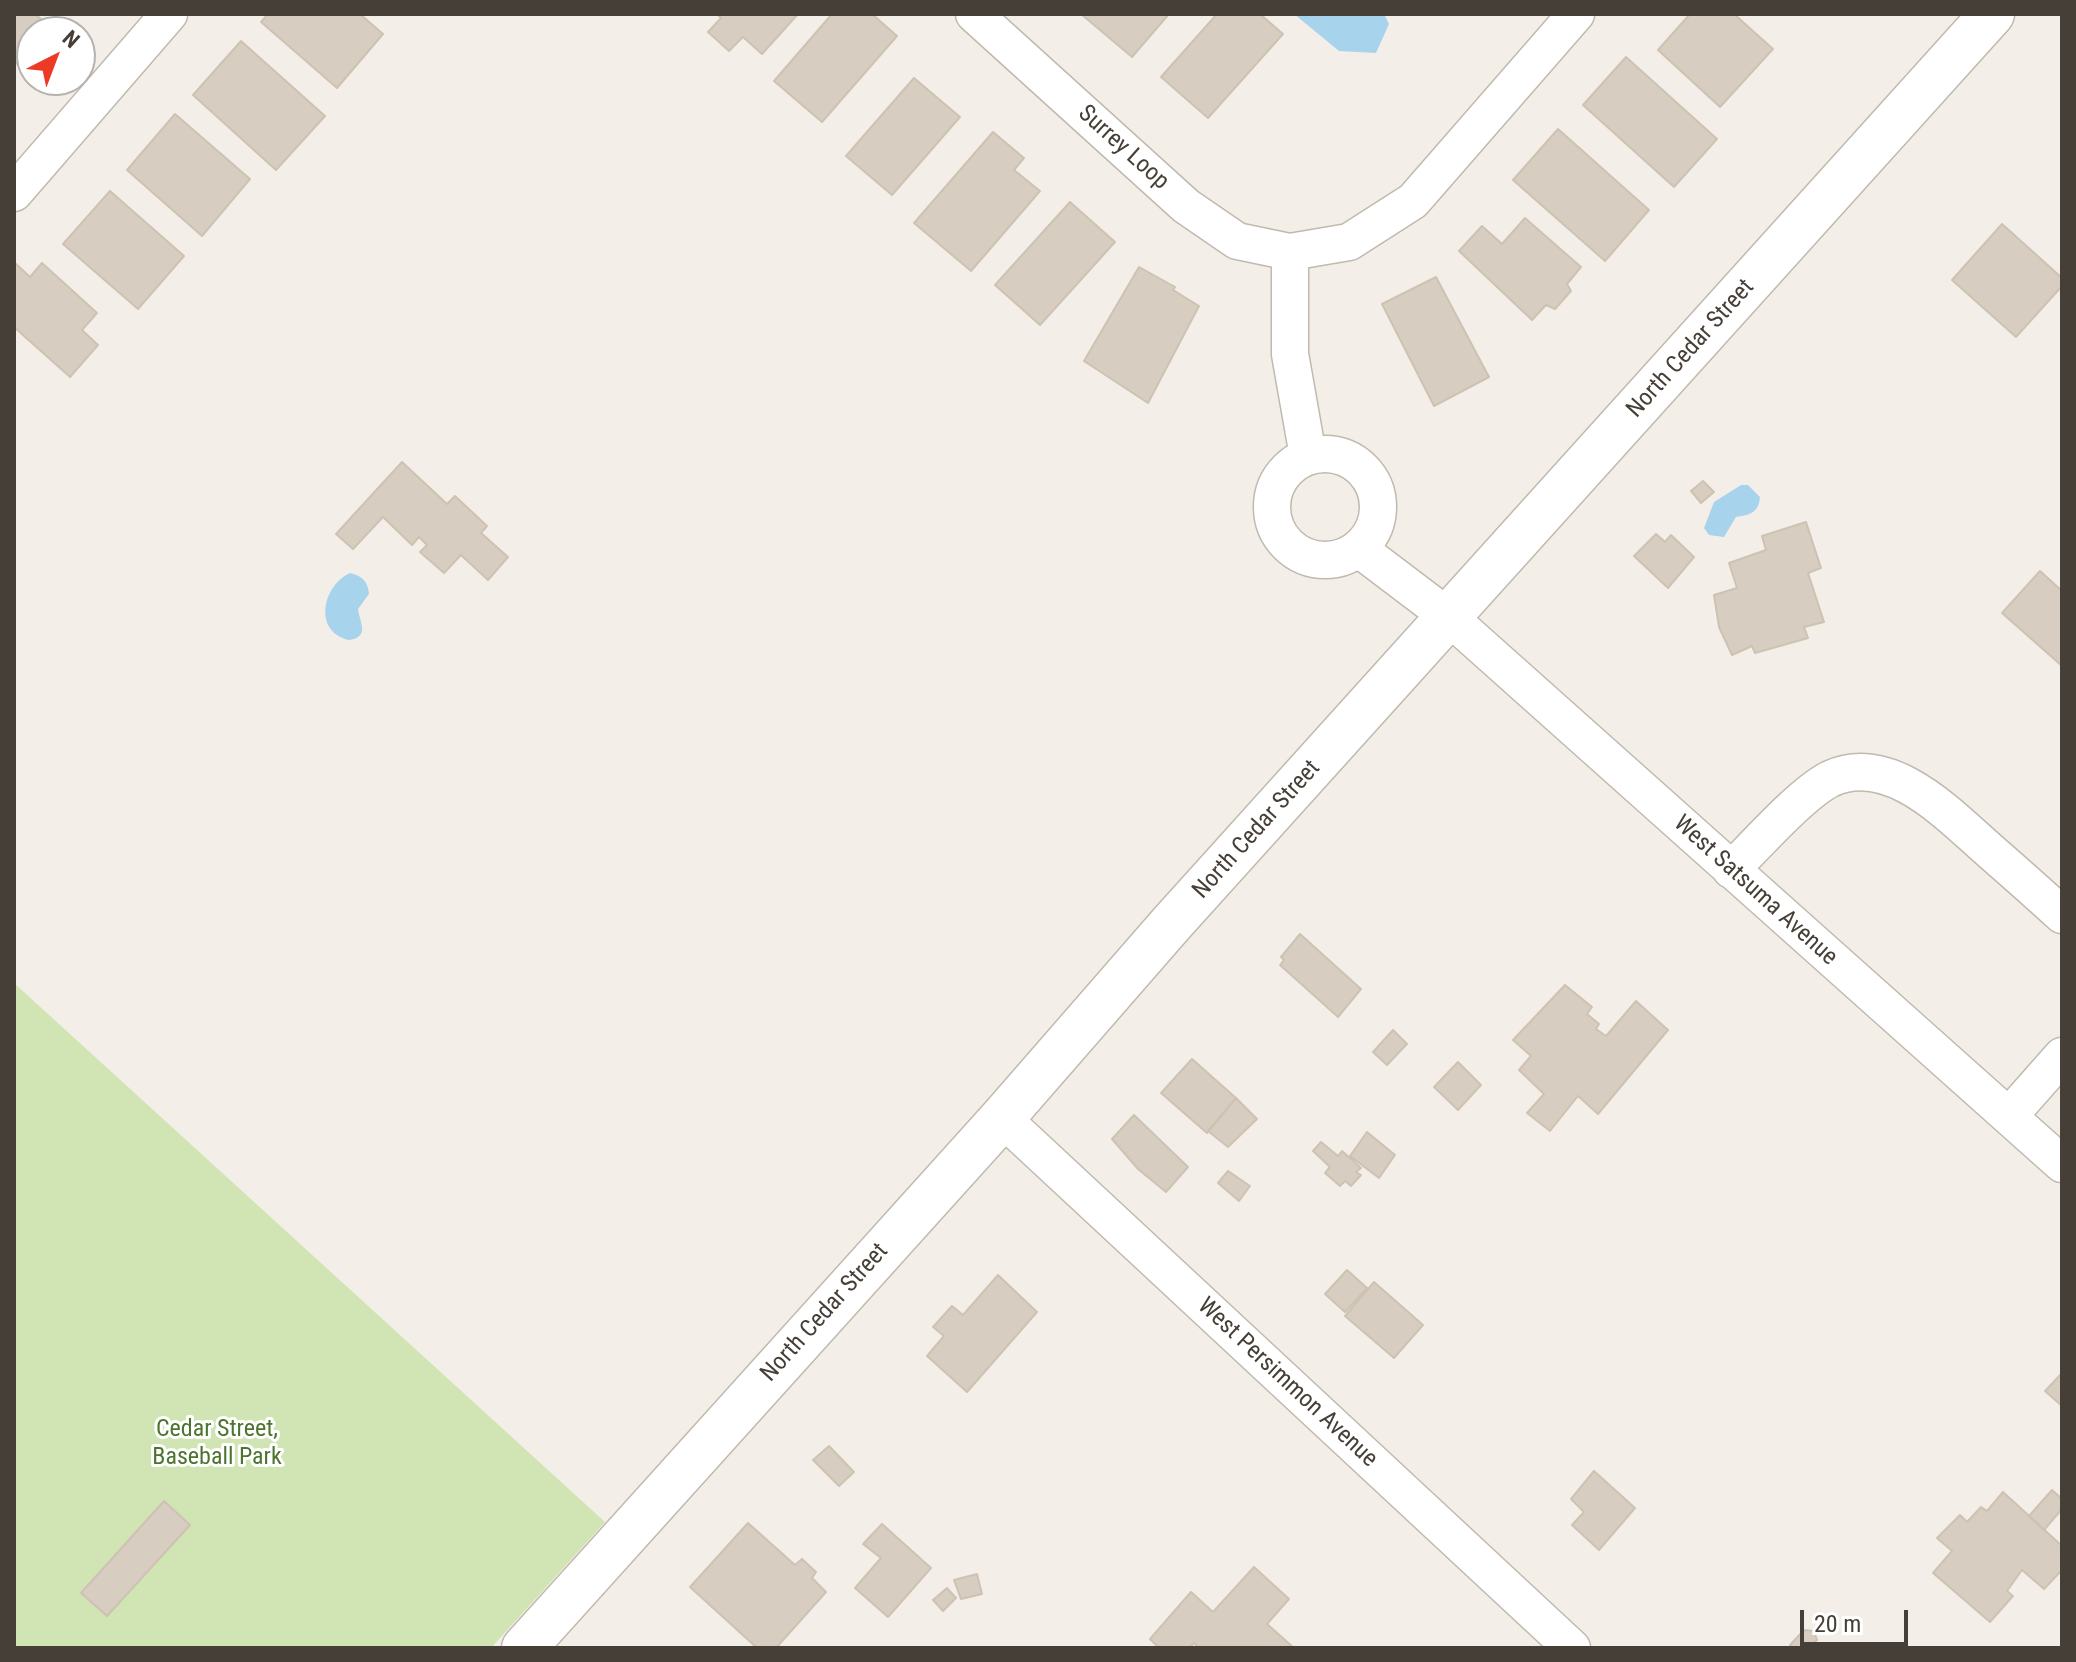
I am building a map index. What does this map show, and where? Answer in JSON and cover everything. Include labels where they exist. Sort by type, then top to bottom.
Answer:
[{"type":"street","points":[[14,193],[169,14]]},
{"type":"street","name":"Surrey Loop","points":[[974,14],[1186,206],[1237,241],[1290,252],[1349,242],[1413,201],[1576,14]]},
{"type":"street","name":"North Cedar Street","points":[[535,1644],[1171,924],[1992,14]]},
{"type":"street","points":[[1290,252],[1290,354],[1308,456]]},
{"type":"street","points":[[1338,455],[1358,465],[1371,479],[1376,491],[1379,510],[1375,528],[1359,549],[1340,559],[1321,561],[1302,555],[1286,544],[1272,514],[1273,495],[1280,478],[1291,465],[1308,456],[1338,455]]},
{"type":"street","points":[[1359,549],[1450,618]]},
{"type":"street","name":"West Satsuma Avenue","points":[[1450,618],[2062,1164]]},
{"type":"street","points":[[1731,870],[1803,799],[1831,779],[1859,773],[1887,776],[1937,804],[2062,915]]},
{"type":"street","points":[[2009,1116],[2062,1056]]},
{"type":"street","name":"West Persimmon Avenue","points":[[1002,1118],[1572,1648]]},
{"type":"green space","name":"Cedar Street, Baseball Park","points":[[14,983],[605,1522],[491,1648],[14,1648]]},
{"type":"water","points":[[1294,14],[1384,14],[1389,24],[1376,53],[1339,51]]},
{"type":"water","points":[[1741,485],[1748,485],[1760,497],[1758,507],[1749,514],[1736,517],[1724,537],[1709,535],[1704,528],[1714,502]]},
{"type":"water","points":[[350,573],[364,580],[369,594],[358,609],[362,633],[349,640],[330,628],[326,608],[333,588]]},
{"type":"building","points":[[14,14],[35,14],[37,16],[16,16],[14,66]]},
{"type":"building","points":[[268,14],[360,14],[383,34],[337,88],[261,22]]},
{"type":"building","points":[[717,14],[798,14],[762,54],[743,37],[729,51],[708,32],[721,18]]},
{"type":"building","points":[[832,14],[872,14],[897,36],[822,122],[774,81]]},
{"type":"building","points":[[1081,14],[1169,14],[1132,57]]},
{"type":"building","points":[[1217,14],[1260,14],[1283,34],[1208,118],[1161,77]]},
{"type":"building","points":[[1690,14],[1734,14],[1773,49],[1720,107],[1658,50]]},
{"type":"building","points":[[241,41],[325,116],[276,170],[193,95]]},
{"type":"building","points":[[1626,57],[1717,139],[1674,187],[1583,105]]},
{"type":"building","points":[[914,78],[960,117],[892,195],[846,156]]},
{"type":"building","points":[[175,114],[250,179],[202,236],[127,170]]},
{"type":"building","points":[[1558,129],[1649,210],[1605,261],[1513,180]]},
{"type":"building","points":[[993,132],[1024,158],[1014,170],[1040,191],[971,271],[914,223]]},
{"type":"building","points":[[110,191],[184,256],[138,309],[63,244]]},
{"type":"building","points":[[1070,202],[1115,242],[1040,325],[995,285]]},
{"type":"building","points":[[1525,218],[1581,267],[1567,284],[1571,291],[1555,309],[1546,305],[1532,320],[1459,251],[1482,226],[1502,244]]},
{"type":"building","points":[[2002,224],[2062,278],[2062,286],[2016,337],[1952,280]]},
{"type":"building","points":[[15,263],[30,277],[42,263],[97,313],[82,330],[98,345],[70,377],[14,327]]},
{"type":"building","points":[[1139,267],[1175,287],[1173,290],[1199,306],[1148,403],[1084,361]]},
{"type":"building","points":[[1436,277],[1489,377],[1434,406],[1382,304]]},
{"type":"building","points":[[402,462],[447,504],[455,496],[487,526],[481,533],[508,557],[488,580],[461,555],[444,573],[420,552],[427,545],[419,537],[412,545],[383,517],[353,549],[336,534]]},
{"type":"building","points":[[1703,481],[1714,492],[1701,503],[1691,491]]},
{"type":"building","points":[[1806,522],[1821,568],[1808,573],[1824,622],[1804,627],[1808,638],[1755,653],[1752,646],[1732,655],[1719,627],[1714,595],[1737,588],[1729,563],[1766,550],[1762,536]]},
{"type":"building","points":[[1656,534],[1665,542],[1671,535],[1694,557],[1668,588],[1634,556]]},
{"type":"building","points":[[2040,571],[2062,591],[2062,666],[2002,613]]},
{"type":"building","points":[[1300,934],[1361,989],[1338,1017],[1280,965],[1284,960],[1281,957]]},
{"type":"building","points":[[1565,985],[1592,1007],[1587,1014],[1599,1024],[1596,1029],[1606,1036],[1636,1001],[1668,1030],[1598,1114],[1578,1096],[1550,1131],[1527,1113],[1544,1094],[1519,1070],[1531,1056],[1513,1040]]},
{"type":"building","points":[[1393,1030],[1407,1044],[1387,1065],[1373,1052]]},
{"type":"building","points":[[1192,1059],[1236,1098],[1207,1133],[1161,1093]]},
{"type":"building","points":[[1458,1062],[1481,1085],[1458,1110],[1434,1087]]},
{"type":"building","points":[[1236,1098],[1257,1119],[1228,1147],[1208,1131]]},
{"type":"building","points":[[1134,1115],[1188,1167],[1166,1192],[1138,1169],[1112,1139]]},
{"type":"building","points":[[1367,1132],[1395,1155],[1379,1178],[1350,1156]]},
{"type":"building","points":[[1321,1142],[1338,1156],[1342,1151],[1361,1168],[1356,1172],[1361,1175],[1351,1186],[1345,1181],[1340,1186],[1325,1173],[1330,1167],[1313,1151]]},
{"type":"building","points":[[1228,1171],[1250,1186],[1239,1201],[1218,1183]]},
{"type":"building","points":[[1347,1270],[1367,1288],[1345,1312],[1325,1294]]},
{"type":"building","points":[[998,1275],[1037,1312],[967,1392],[927,1356],[944,1336],[933,1327],[952,1306],[963,1315]]},
{"type":"building","points":[[1374,1282],[1423,1325],[1394,1358],[1345,1316]]},
{"type":"building","points":[[2062,1374],[2062,1406],[2045,1391]]},
{"type":"building","points":[[829,1446],[854,1472],[839,1486],[813,1460]]},
{"type":"building","points":[[1594,1471],[1635,1508],[1599,1550],[1572,1525],[1584,1512],[1571,1499]]},
{"type":"building","points":[[2052,1490],[2062,1499],[2062,1509],[2044,1530],[2029,1516]]},
{"type":"building","points":[[2003,1492],[2062,1546],[2062,1570],[2044,1589],[2022,1570],[2007,1591],[2013,1596],[1990,1622],[1933,1573],[1952,1551],[1937,1538],[1960,1515],[1967,1522],[1981,1507],[1987,1511]]},
{"type":"building","points":[[164,1501],[190,1525],[107,1616],[81,1593]]},
{"type":"building","points":[[748,1523],[795,1565],[802,1559],[816,1572],[812,1578],[826,1592],[776,1648],[757,1648],[690,1587]]},
{"type":"building","points":[[882,1524],[931,1568],[888,1617],[855,1588],[881,1558],[863,1544]]},
{"type":"building","points":[[1254,1567],[1289,1599],[1267,1624],[1294,1648],[1199,1648],[1194,1643],[1189,1648],[1159,1648],[1150,1639],[1191,1592],[1213,1612]]},
{"type":"building","points":[[977,1574],[982,1594],[961,1599],[954,1580]]},
{"type":"building","points":[[947,1588],[956,1598],[943,1611],[933,1600]]},
{"type":"building","points":[[1804,1630],[1814,1631],[1817,1640],[1809,1648],[1794,1648],[1790,1645]]}]
